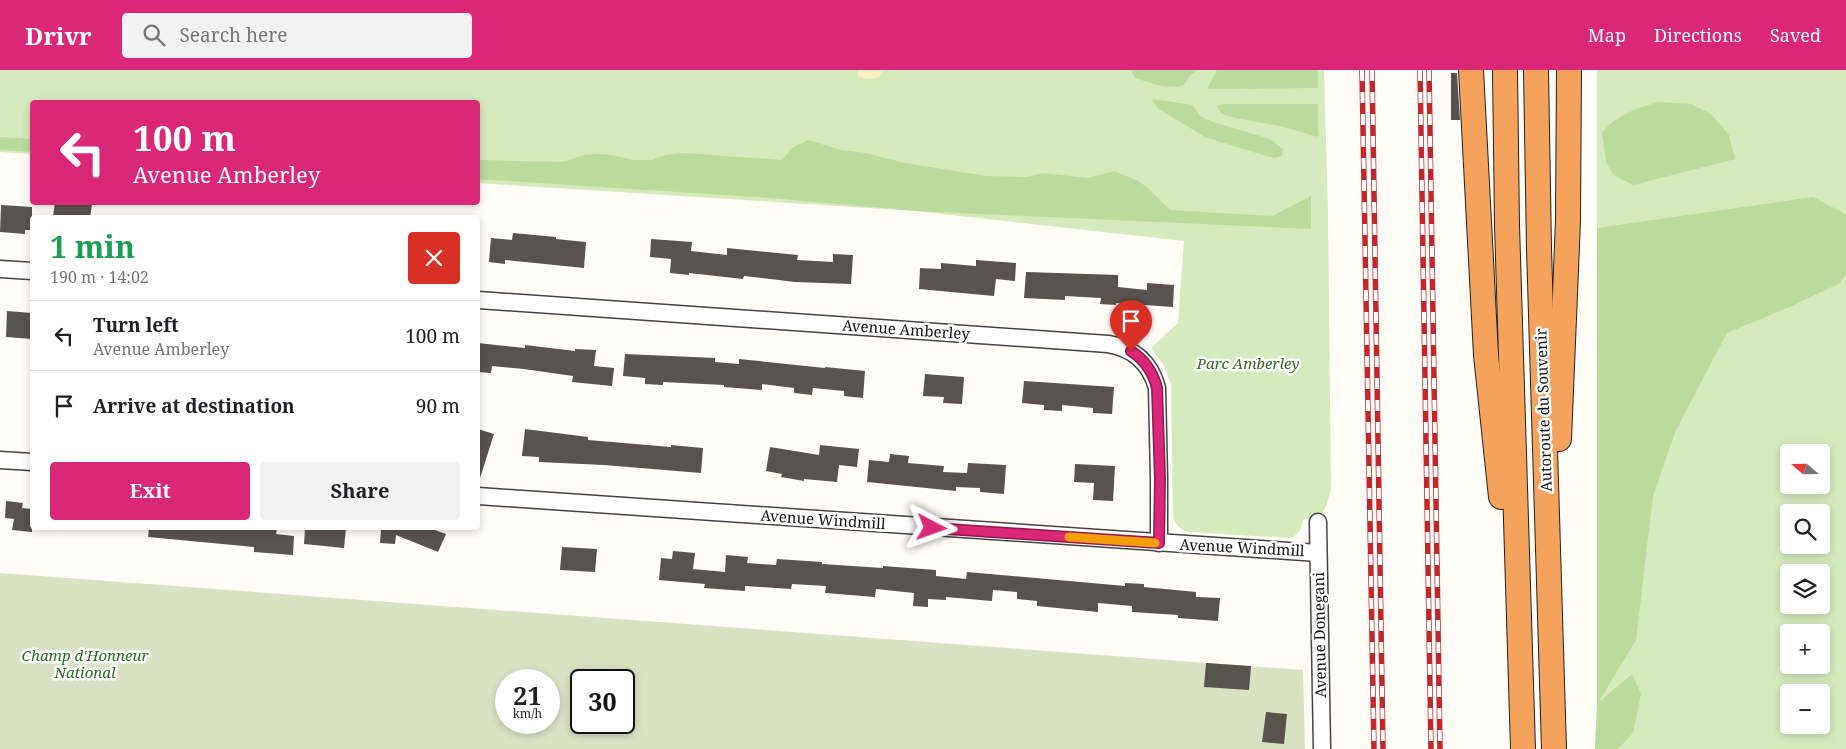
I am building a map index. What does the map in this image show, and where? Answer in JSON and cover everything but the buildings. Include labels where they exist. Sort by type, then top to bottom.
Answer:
[{"type":"highway","points":[[1470,70],[1486,355],[1521,682]]},
{"type":"highway","name":"Autoroute du Souvenir","points":[[1505,70],[1507,224],[1523,749]]},
{"type":"highway","name":"Autoroute du Souvenir","points":[[1536,70],[1539,248],[1554,749]]},
{"type":"highway","points":[[1551,643],[1568,221],[1569,70]]},
{"type":"street","points":[[0,269],[30,271]]},
{"type":"street","name":"Avenue Amberley","points":[[480,300],[1098,343],[1124,347],[1145,362],[1157,388],[1160,479],[1159,543]]},
{"type":"street","points":[[0,460],[30,462]]},
{"type":"street","name":"Avenue Windmill","points":[[480,496],[1159,543],[1318,552]]},
{"type":"street","name":"Avenue Donegani","points":[[1318,522],[1322,749]]},
{"type":"green space","name":"Parc Amberley","points":[[0,70],[1324,70],[1328,214],[1331,489],[1321,515],[1303,520],[1300,530],[1291,538],[1189,532],[1176,524],[1173,515],[1171,385],[1164,365],[1151,348],[1178,323],[1184,241],[916,211],[480,183],[480,100],[30,100],[30,154],[0,152]]},
{"type":"green space","points":[[1131,70],[1198,70],[1190,75],[1184,85],[1171,87],[1135,78]]},
{"type":"green space","points":[[1217,70],[1318,70],[1318,88],[1207,89]]},
{"type":"green space","points":[[1597,70],[1846,70],[1846,749],[1595,749],[1597,705]]},
{"type":"green space","points":[[1155,99],[1193,105],[1200,116],[1213,122],[1270,139],[1283,149],[1282,156],[1275,158],[1266,156],[1205,137],[1159,109],[1152,101]]},
{"type":"green space","points":[[1659,102],[1691,104],[1711,114],[1729,135],[1735,159],[1634,185],[1614,176],[1606,162],[1602,133],[1621,116],[1635,109]]},
{"type":"green space","points":[[1223,104],[1318,104],[1318,137],[1284,127],[1231,117],[1221,113],[1217,106]]},
{"type":"green space","points":[[0,137],[30,139],[30,152],[0,150]]},
{"type":"green space","points":[[808,140],[841,150],[866,153],[905,163],[987,176],[1027,177],[1043,173],[1088,178],[1114,171],[1138,181],[1148,188],[1170,210],[1272,216],[1311,196],[1311,229],[916,211],[770,198],[480,179],[480,160],[563,162],[584,155],[598,154],[613,155],[633,160],[652,160],[665,155],[685,153],[782,160],[792,148]]},
{"type":"green space","points":[[1813,197],[1846,214],[1846,275],[1840,283],[1792,306],[1727,333],[1676,430],[1653,496],[1636,640],[1598,703],[1632,674],[1641,694],[1633,733],[1618,749],[1595,749],[1597,705],[1597,228]]},
{"type":"green space","name":"Champ d'Honneur National","points":[[0,573],[1303,670],[1305,749],[0,749]]},
{"type":"sand","points":[[857,70],[884,70],[879,77],[871,79],[857,75]]},
{"type":"railway","points":[[1362,70],[1374,749]]},
{"type":"railway","points":[[1372,70],[1383,749]]},
{"type":"railway","points":[[1420,70],[1431,749]]},
{"type":"railway","points":[[1429,70],[1440,749]]},
{"type":"slow traffic","points":[[1069,537],[1155,543]]},
{"type":"route","points":[[932,528],[1159,543],[1160,479],[1157,388],[1145,362],[1131,351]]}]
